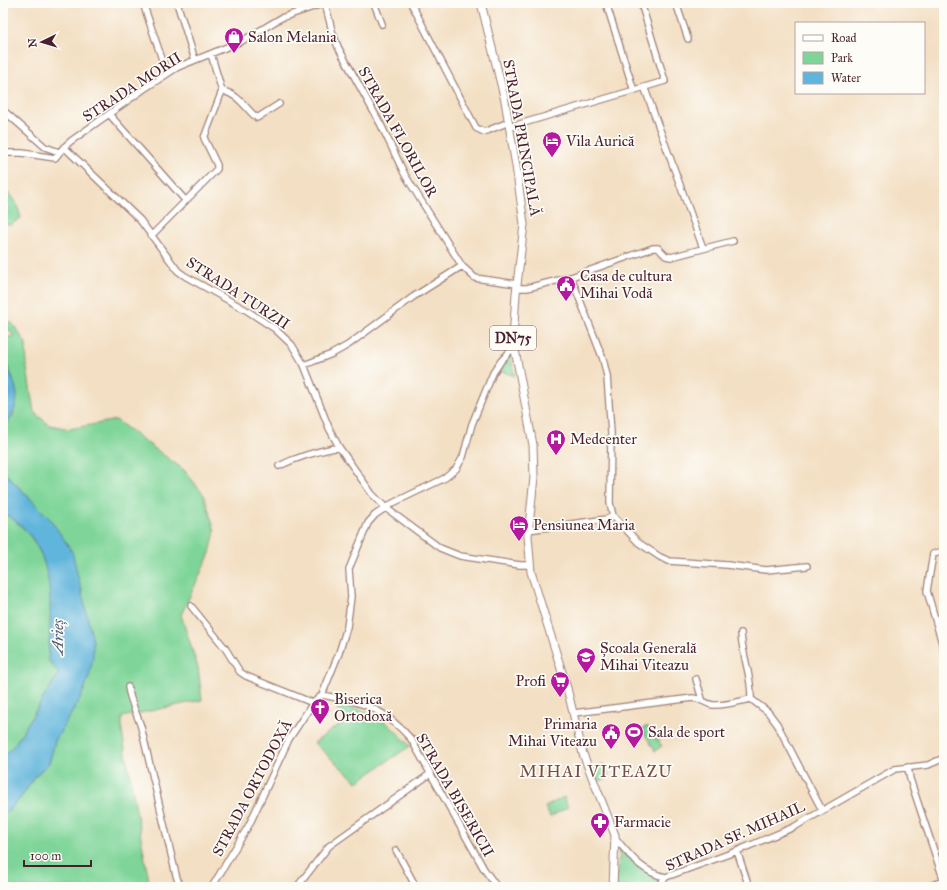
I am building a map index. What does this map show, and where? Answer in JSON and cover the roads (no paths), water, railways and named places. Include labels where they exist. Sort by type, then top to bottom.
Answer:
[{"type":"main road","name":"STRADA PRINCIPALĂ","points":[[481,3],[500,76],[509,124],[524,224],[517,286],[514,346],[534,445],[534,477],[528,530],[530,565],[574,713],[583,754],[616,839],[613,887]]},
{"type":"street","points":[[178,3],[195,60]]},
{"type":"street","name":"STRADA MORII","points":[[61,149],[168,74],[195,60],[242,41],[281,18],[325,3]]},
{"type":"street","name":"STRADA FLORILOR","points":[[325,3],[332,31],[338,47],[381,125],[405,175],[462,266],[475,278],[527,288],[571,277],[653,248],[658,248],[666,256],[671,257],[733,241]]},
{"type":"street","points":[[374,3],[382,24]]},
{"type":"street","points":[[411,3],[476,128],[484,132],[509,124],[645,89],[663,82],[665,79],[641,3]]},
{"type":"street","points":[[606,3],[634,91]]},
{"type":"street","points":[[676,3],[688,39]]},
{"type":"street","points":[[145,9],[168,74]]},
{"type":"street","points":[[152,235],[217,169],[217,165],[204,138],[222,91],[211,54]]},
{"type":"street","points":[[645,89],[703,248]]},
{"type":"street","points":[[222,91],[229,92],[242,100],[257,118],[279,104]]},
{"type":"street","name":"STRADA TURZII","points":[[3,110],[45,147],[61,149],[124,202],[152,235],[171,263],[182,273],[246,310],[275,329],[292,345],[304,364],[329,428],[339,447],[372,494],[386,508],[440,548],[460,556],[520,565],[530,565]]},
{"type":"street","points":[[109,114],[185,200]]},
{"type":"street","points":[[3,153],[22,153],[55,158],[61,149]]},
{"type":"street","points":[[304,364],[332,354],[348,345],[413,296],[462,266]]},
{"type":"street","points":[[571,277],[603,359],[606,376],[611,433],[610,503],[613,516],[640,542],[660,557],[669,561],[727,565],[766,570],[808,566]]},
{"type":"street","name":"STRADA ORTODOXĂ","points":[[212,887],[249,825],[289,739],[313,703],[322,695],[339,654],[347,627],[351,597],[349,569],[368,523],[386,508],[446,478],[456,469],[463,457],[472,424],[493,373],[514,346]]},
{"type":"street","points":[[279,466],[311,452],[339,447]]},
{"type":"street","points":[[528,530],[607,519],[613,516]]},
{"type":"street","points":[[944,552],[934,554],[927,592],[944,650]]},
{"type":"street","points":[[191,606],[225,648],[240,672],[246,676],[313,703]]},
{"type":"street","points":[[741,633],[742,651],[751,678],[751,699]]},
{"type":"street","points":[[696,679],[702,699]]},
{"type":"street","points":[[128,687],[130,699],[136,709],[141,727],[180,887]]},
{"type":"street","name":"STRADA BISERICII","points":[[322,695],[351,701],[374,708],[385,714],[411,739],[484,869],[497,887]]},
{"type":"street","points":[[574,713],[702,699],[711,704],[717,705],[751,699],[768,712],[777,724],[822,810]]},
{"type":"street","name":"STRADA SF. MIHAIL","points":[[658,887],[666,877],[736,851],[794,827],[886,773],[895,769],[928,765],[944,758]]},
{"type":"street","points":[[908,767],[910,779],[944,881],[926,887]]},
{"type":"street","points":[[297,887],[329,846],[430,774]]},
{"type":"street","points":[[616,839],[632,859],[643,868],[656,875],[666,877]]},
{"type":"street","points":[[396,850],[416,887]]},
{"type":"street","points":[[736,851],[749,887]]},
{"type":"water","points":[[3,352],[5,362],[14,382],[17,397],[14,411],[3,428],[3,414],[9,393],[3,373]]},
{"type":"water","name":"Arieș","points":[[3,471],[50,519],[72,551],[93,641],[93,657],[89,677],[81,697],[55,741],[49,763],[36,775],[19,800],[3,815],[3,757],[15,744],[59,673],[48,660],[50,598],[48,578],[43,559],[34,541],[21,526],[3,513]]},
{"type":"place","name":"Salon Melania","points":[[234,54]]},
{"type":"place","name":"Vila Aurică","points":[[552,158]]},
{"type":"place","name":"Casa de cultura Mihai Vodă","points":[[566,302]]},
{"type":"place","name":"Medcenter","points":[[556,456]]},
{"type":"place","name":"Pensiunea Maria","points":[[519,542]]},
{"type":"place","name":"Școala Generală Mihai Viteazu","points":[[586,674]]},
{"type":"place","name":"Profi","points":[[560,698]]},
{"type":"place","name":"Biserica Ortodoxă","points":[[320,725]]},
{"type":"place","name":"Sala de sport","points":[[634,749]]},
{"type":"place","name":"Primaria Mihai Viteazu","points":[[611,750]]},
{"type":"place","name":"Farmacie","points":[[600,839]]},
{"type":"district","name":"MIHAI VITEAZU","points":[[596,771]]}]
